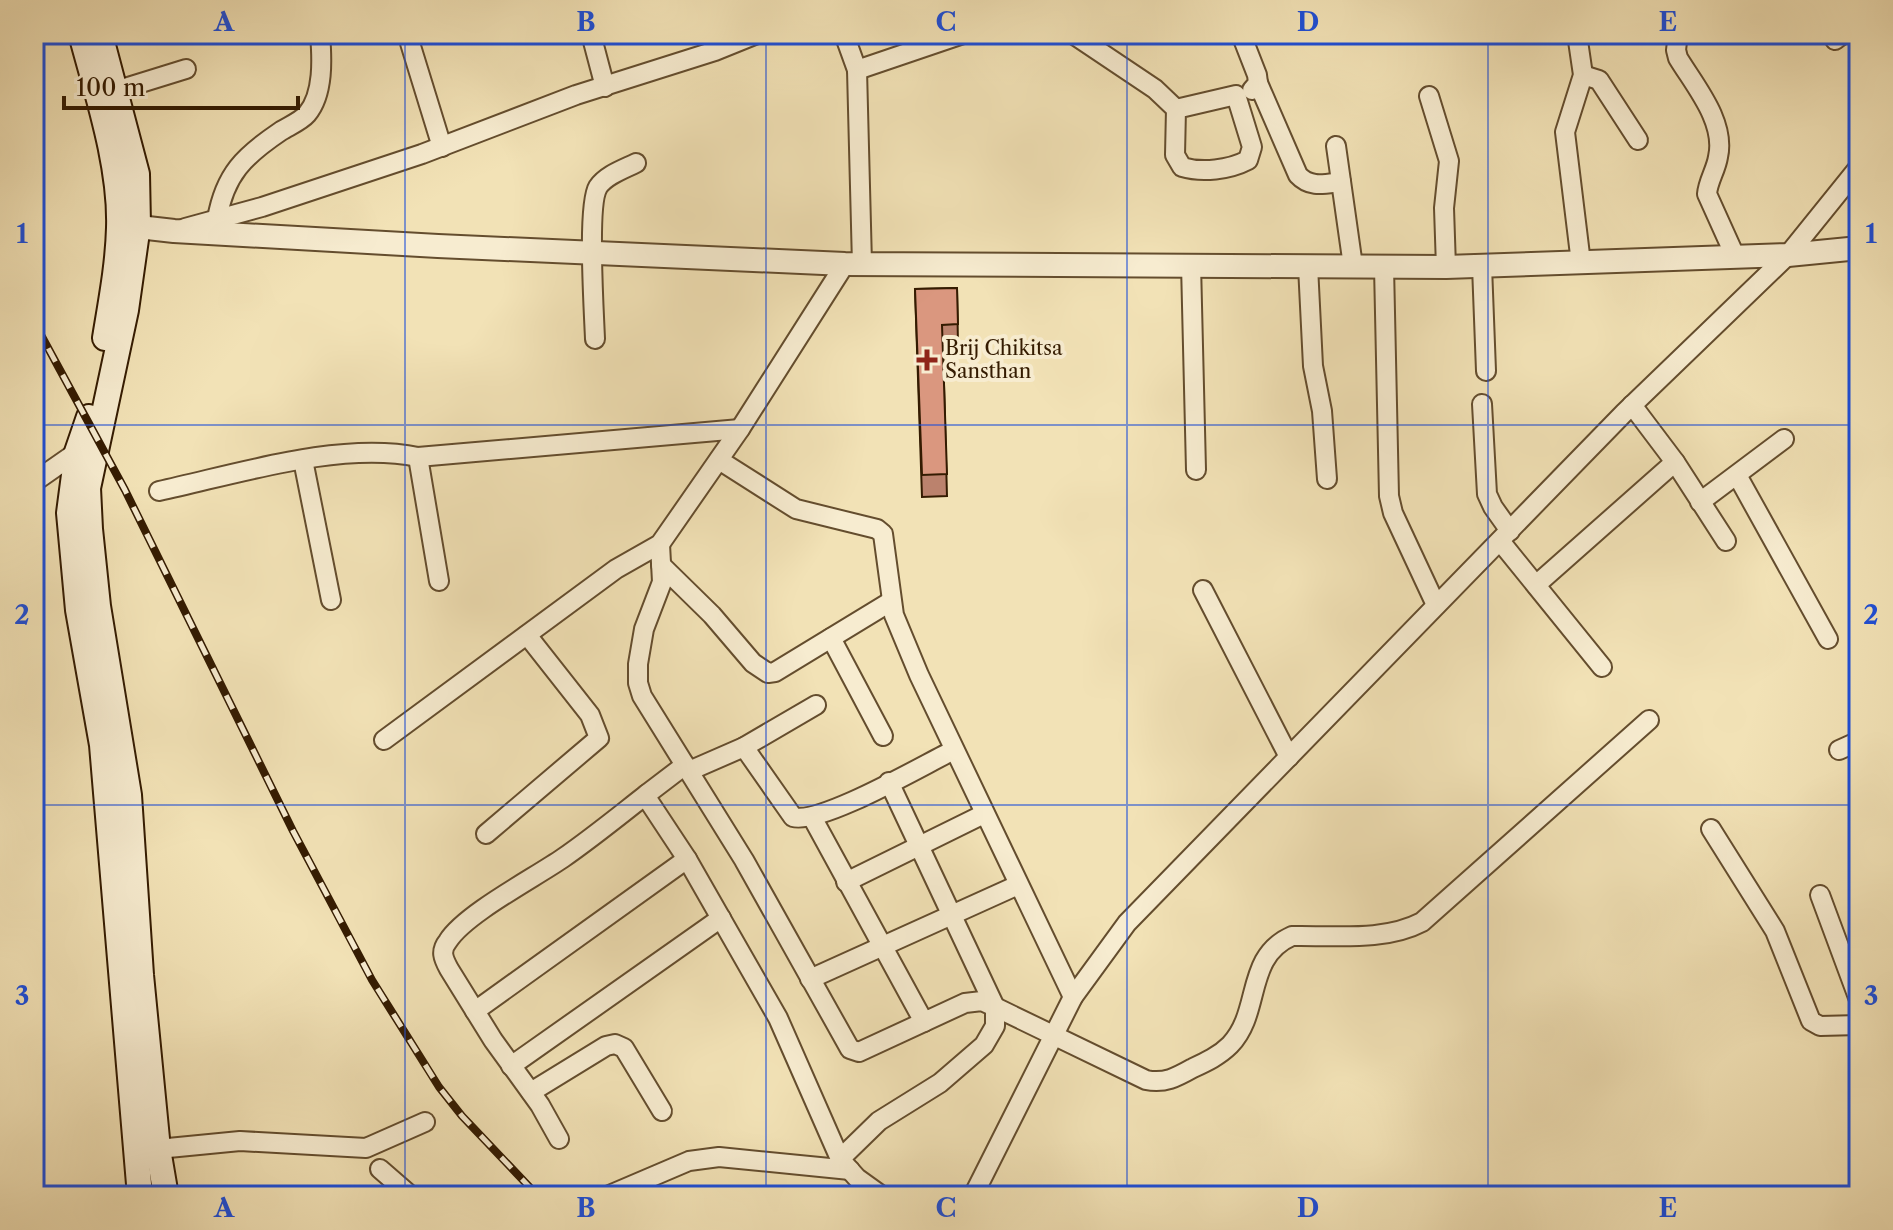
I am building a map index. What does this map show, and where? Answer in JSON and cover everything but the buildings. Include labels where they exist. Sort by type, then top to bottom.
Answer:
[{"type":"main road","points":[[81,34],[106,129],[116,189],[129,225],[116,265],[90,413],[77,452],[69,513],[78,610],[102,745],[140,1196]]},
{"type":"main road","points":[[100,34],[137,174],[129,225],[126,310],[88,488],[90,529],[98,606],[129,795],[141,975],[158,1149],[166,1196]]},
{"type":"street","points":[[217,219],[222,194],[243,162],[261,145],[307,114],[320,80],[320,34]]},
{"type":"street","points":[[591,34],[605,87]]},
{"type":"street","points":[[384,740],[616,569],[660,544],[854,264],[857,70],[844,34]]},
{"type":"street","points":[[857,70],[963,34]]},
{"type":"street","points":[[1073,34],[1155,89],[1176,109],[1175,155],[1182,167],[1197,171],[1239,165],[1248,160],[1252,147],[1236,95]]},
{"type":"street","points":[[1241,34],[1258,83],[1298,175],[1312,185],[1341,182]]},
{"type":"street","points":[[1577,34],[1583,75],[1565,132],[1581,263]]},
{"type":"street","points":[[1678,34],[1678,58],[1718,131],[1718,156],[1707,194],[1735,256]]},
{"type":"street","points":[[174,231],[442,147],[754,35]]},
{"type":"street","points":[[410,43],[442,147]]},
{"type":"street","points":[[115,91],[186,69]]},
{"type":"street","points":[[1583,75],[1599,80],[1638,140]]},
{"type":"street","points":[[1176,109],[1252,90],[1258,83]]},
{"type":"street","points":[[1429,96],[1449,161],[1444,208],[1446,267]]},
{"type":"street","points":[[1336,146],[1353,266]]},
{"type":"street","points":[[595,339],[592,253],[595,194],[599,185],[636,163]]},
{"type":"street","points":[[973,1196],[1073,997],[1127,923],[1632,405],[1788,255],[1859,167]]},
{"type":"street","points":[[129,225],[174,231],[854,264],[1446,267],[1788,255],[1859,248]]},
{"type":"street","points":[[1191,264],[1196,470]]},
{"type":"street","points":[[1308,266],[1313,366],[1322,411],[1327,479]]},
{"type":"street","points":[[1482,266],[1486,371]]},
{"type":"street","points":[[1384,267],[1389,496],[1393,513],[1436,605]]},
{"type":"street","points":[[1482,404],[1487,494],[1505,536],[1536,585],[1602,667]]},
{"type":"street","points":[[1632,405],[1675,462],[1726,541]]},
{"type":"street","points":[[159,491],[347,453],[390,452],[418,457],[740,429]]},
{"type":"street","points":[[1700,502],[1784,439]]},
{"type":"street","points":[[34,482],[77,452]]},
{"type":"street","points":[[418,457],[439,581]]},
{"type":"street","points":[[303,460],[331,600]]},
{"type":"street","points":[[719,460],[796,509],[877,529],[883,534],[890,602],[919,675],[1073,997]]},
{"type":"street","points":[[1536,585],[1675,462]]},
{"type":"street","points":[[1737,475],[1828,639]]},
{"type":"street","points":[[660,544],[662,582],[644,629],[638,683],[642,696],[744,860],[850,1049],[859,1052],[965,1003],[982,1001],[1133,1074],[1159,1082],[1173,1078],[1218,1056],[1232,1044],[1243,1025],[1262,964],[1269,951],[1279,942],[1292,936],[1406,931],[1422,922],[1649,720]]},
{"type":"street","points":[[661,565],[712,615],[753,663],[768,673],[775,672],[890,602]]},
{"type":"street","points":[[1203,590],[1289,757]]},
{"type":"street","points":[[486,834],[599,738],[590,715],[527,635]]},
{"type":"street","points":[[831,638],[883,736]]},
{"type":"street","points":[[559,1139],[443,958],[443,949],[449,938],[464,923],[566,856],[647,794],[687,768],[744,747],[816,705]]},
{"type":"street","points":[[1839,750],[1859,741]]},
{"type":"street","points":[[744,747],[793,817],[802,819],[832,810],[954,750]]},
{"type":"street","points":[[845,1164],[879,1121],[940,1083],[984,1045],[995,1026],[995,1007],[889,782]]},
{"type":"street","points":[[647,794],[650,804],[687,859],[778,1018],[845,1164],[882,1196]]},
{"type":"street","points":[[846,882],[984,814]]},
{"type":"street","points":[[812,817],[924,1022]]},
{"type":"street","points":[[1711,829],[1775,931],[1811,1021],[1832,1027],[1859,1025]]},
{"type":"street","points":[[475,1011],[687,859]]},
{"type":"street","points":[[810,979],[1018,885]]},
{"type":"street","points":[[1820,895],[1859,1000]]},
{"type":"street","points":[[511,1066],[721,918]]},
{"type":"street","points":[[531,1092],[606,1046],[615,1044],[624,1048],[662,1111]]},
{"type":"street","points":[[158,1149],[240,1141],[366,1148],[425,1122]]},
{"type":"street","points":[[607,1196],[689,1161],[719,1157],[845,1164]]},
{"type":"street","points":[[380,1169],[411,1196]]},
{"type":"railway","points":[[34,322],[125,490],[293,831],[372,980],[439,1087],[462,1116],[538,1196]]},
{"type":"place","name":"Brij Chikitsa Sansthan","points":[[927,360]]}]
